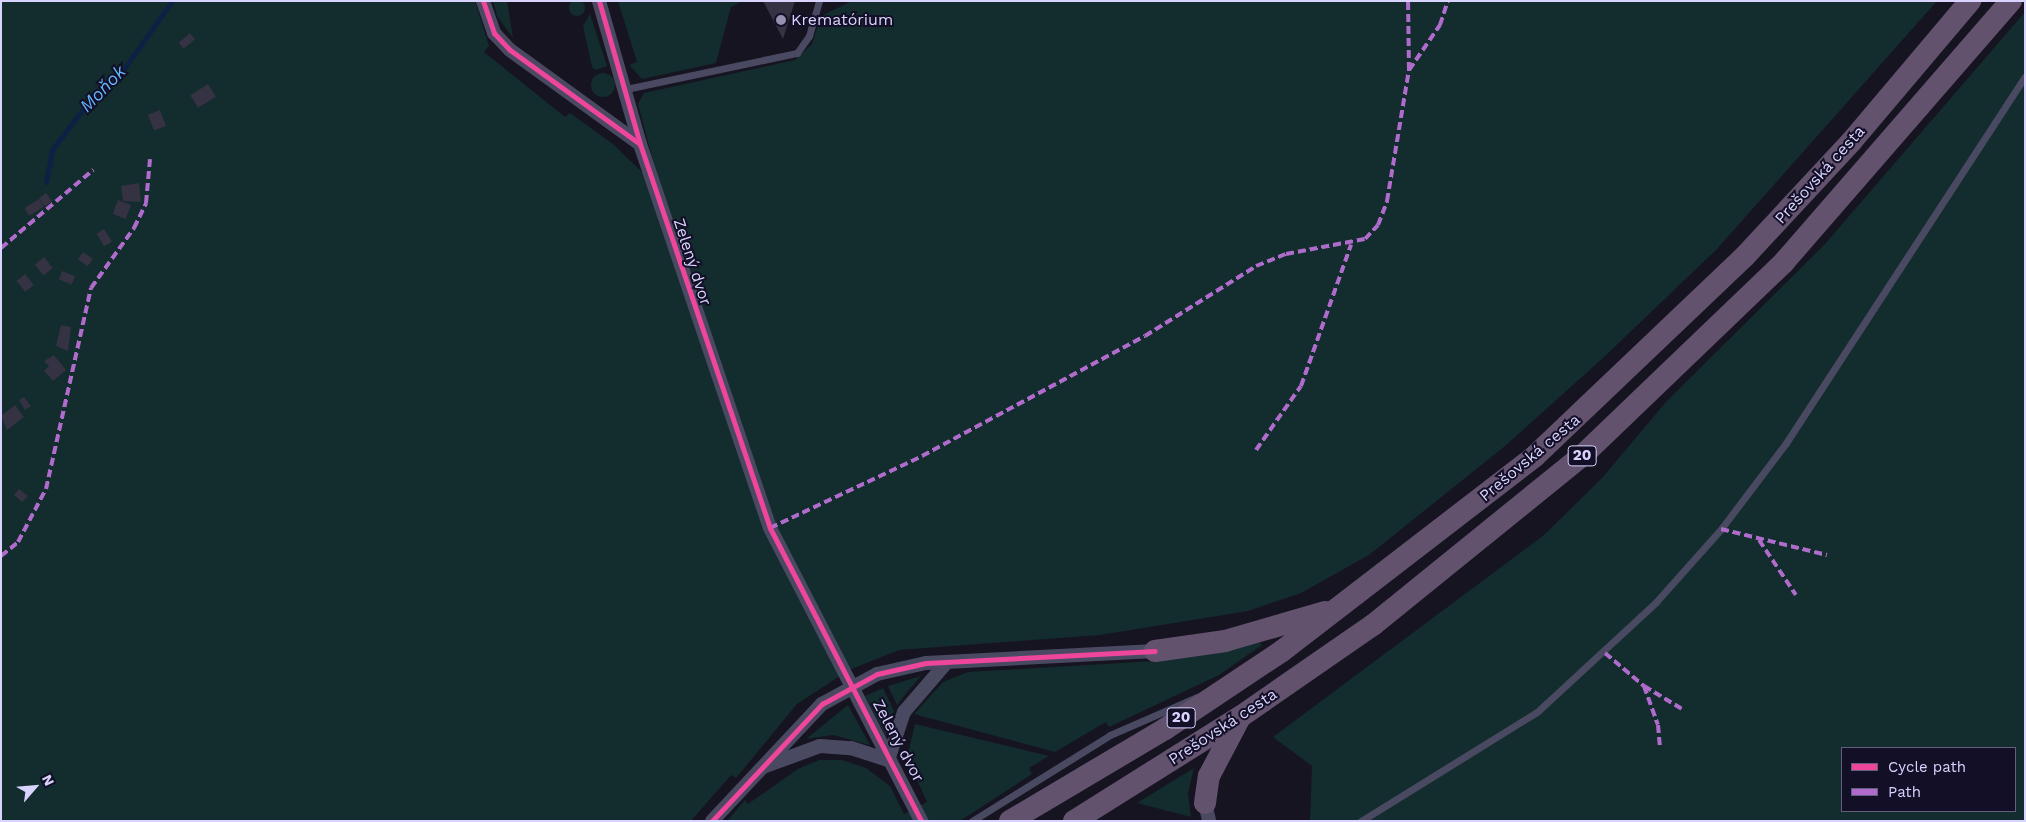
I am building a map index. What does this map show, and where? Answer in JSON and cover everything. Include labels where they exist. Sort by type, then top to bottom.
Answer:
[{"type":"highway","name":"Prešovská cesta","points":[[1010,821],[1224,690],[1345,606],[1534,456],[1698,304],[1851,142],[1970,1]]},
{"type":"highway","name":"Prešovská cesta","points":[[1074,821],[1240,717],[1436,577],[1653,393],[1840,202],[2011,1]]},
{"type":"highway","points":[[1155,650],[1224,641],[1345,606]]},
{"type":"highway","points":[[1207,812],[1209,776],[1240,717]]},
{"type":"street","points":[[483,1],[501,41],[640,144]]},
{"type":"street","name":"Zelený dvor","points":[[599,1],[626,89],[640,144],[747,467],[776,542],[920,821]]},
{"type":"street","points":[[712,821],[754,771],[822,704],[849,686],[877,674],[947,662],[1155,650]]},
{"type":"street","points":[[754,771],[820,746],[851,748],[888,760],[904,712],[947,662]]},
{"type":"lane","points":[[626,89],[797,53],[809,36],[819,1]]},
{"type":"lane","points":[[1362,821],[1536,712],[1605,653],[1663,594],[1721,529],[1786,443],[2025,77]]},
{"type":"lane","points":[[972,821],[1110,735],[1176,703],[1224,690]]},
{"type":"green space","points":[[574,0],[580,0],[585,5],[583,14],[574,16],[569,11],[569,5]]},
{"type":"green space","points":[[1,1],[475,1],[489,46],[484,52],[565,117],[570,113],[613,144],[644,174],[654,164],[638,104],[644,93],[795,60],[812,44],[821,16],[852,1],[1937,1],[1716,250],[1603,358],[1505,446],[1369,555],[1301,593],[1248,611],[1100,635],[899,650],[849,670],[797,704],[736,778],[731,775],[691,821],[1,821]]},
{"type":"green space","points":[[493,1],[507,1],[513,38],[497,16]]},
{"type":"green space","points":[[618,1],[742,1],[731,7],[716,63],[642,79],[629,65],[637,62]]},
{"type":"green space","points":[[2025,12],[2025,821],[1310,821],[1312,766],[1273,737],[1544,535],[1602,478],[1666,402],[1825,244]]},
{"type":"green space","points":[[590,14],[607,66],[596,70],[592,67],[583,26]]},
{"type":"green space","points":[[603,73],[608,74],[614,80],[614,90],[608,96],[603,97],[598,96],[592,90],[591,85],[592,80],[598,74]]},
{"type":"green space","points":[[1259,642],[1262,645],[1219,675],[1109,727],[1106,722],[1055,752],[914,714],[943,682],[968,672],[1155,661]]},
{"type":"green space","points":[[921,676],[913,685],[897,705],[888,686]]},
{"type":"green space","points":[[883,688],[894,711],[886,736],[865,696]]},
{"type":"green space","points":[[848,705],[870,745],[833,735],[806,739]]},
{"type":"green space","points":[[915,724],[1049,756],[1029,768],[1032,774],[960,821],[727,821],[745,800],[748,804],[798,769],[819,760],[842,760],[866,768],[890,786],[904,814],[927,802],[907,758]]},
{"type":"green space","points":[[1194,768],[1188,793],[1191,817],[1137,803]]},
{"type":"building","name":"Krematórium","points":[[763,1],[795,1],[783,39]]},
{"type":"building","points":[[190,33],[195,39],[184,49],[179,43]]},
{"type":"building","points":[[208,84],[216,97],[198,108],[190,95]]},
{"type":"building","points":[[160,110],[166,126],[154,131],[148,115]]},
{"type":"building","points":[[139,183],[141,202],[123,201],[121,186]]},
{"type":"building","points":[[46,193],[52,201],[45,206],[39,198]]},
{"type":"building","points":[[39,199],[44,207],[29,216],[25,208]]},
{"type":"building","points":[[118,200],[131,205],[126,219],[113,214]]},
{"type":"building","points":[[104,229],[112,242],[104,246],[96,234]]},
{"type":"building","points":[[83,252],[93,259],[88,266],[78,259]]},
{"type":"building","points":[[44,257],[53,268],[43,275],[35,265]]},
{"type":"building","points":[[62,271],[75,276],[72,284],[59,279]]},
{"type":"building","points":[[25,274],[34,285],[25,292],[16,281]]},
{"type":"building","points":[[61,325],[71,327],[68,351],[56,346]]},
{"type":"building","points":[[54,355],[66,370],[53,381],[44,371],[49,366],[44,361]]},
{"type":"building","points":[[24,397],[31,406],[25,410],[19,400]]},
{"type":"building","points":[[15,405],[24,417],[7,430],[1,416]]},
{"type":"building","points":[[19,489],[28,496],[22,502],[14,495]]},
{"type":"waterway","name":"Moňok","points":[[46,182],[52,150],[88,102],[121,73],[172,1]]},
{"type":"marked path","points":[[770,528],[922,456],[1145,336],[1256,266],[1286,254],[1365,239],[1378,225],[1387,201],[1409,70],[1408,1]]},
{"type":"marked path","points":[[1409,70],[1440,25],[1448,1]]},
{"type":"marked path","points":[[1,556],[18,542],[46,489],[91,288],[134,228],[146,203],[150,159]]},
{"type":"marked path","points":[[1,248],[93,170]]},
{"type":"marked path","points":[[1256,450],[1301,386],[1351,245]]},
{"type":"marked path","points":[[1721,529],[1827,555]]},
{"type":"marked path","points":[[1759,540],[1796,595]]},
{"type":"marked path","points":[[1605,653],[1644,686],[1682,709]]},
{"type":"marked path","points":[[1644,686],[1658,725],[1660,746]]},
{"type":"cycle path","points":[[483,1],[494,33],[510,50],[640,144]]},
{"type":"cycle path","points":[[599,1],[640,144],[770,528],[921,821]]},
{"type":"cycle path","points":[[712,821],[822,704],[877,674],[926,663],[1155,651]]},
{"type":"place","name":"Krematórium","points":[[781,20]]}]
